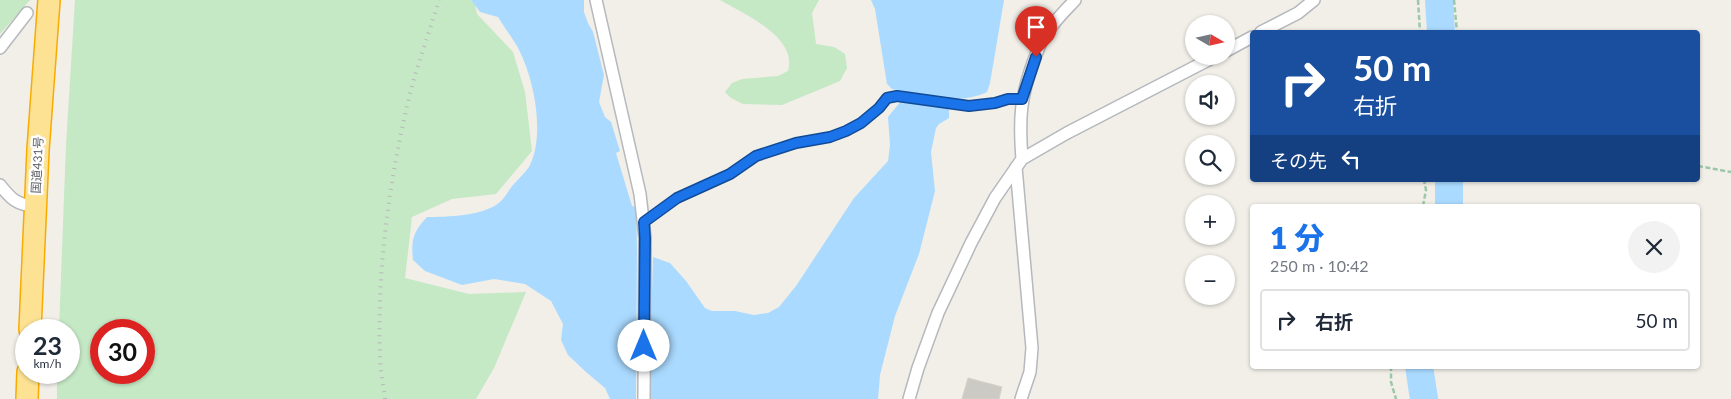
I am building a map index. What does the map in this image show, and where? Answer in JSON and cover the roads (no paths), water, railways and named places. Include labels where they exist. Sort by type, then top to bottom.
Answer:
[{"type":"highway","name":"国道431号","points":[[30,319],[38,150],[49,0]]},
{"type":"highway","points":[[27,399],[28,384]]},
{"type":"street","points":[[596,0],[640,194],[644,222],[644,399]]},
{"type":"street","points":[[1021,399],[1030,372],[1032,348],[1019,163],[1019,126],[1022,99],[1042,40],[1059,17],[1075,0]]},
{"type":"street","points":[[1265,30],[1298,13],[1314,0]]},
{"type":"street","points":[[0,48],[27,13]]},
{"type":"street","points":[[1235,46],[1250,38]]},
{"type":"street","points":[[909,399],[938,313],[971,243],[996,198],[1019,163],[1067,133],[1199,65]]},
{"type":"street","points":[[0,185],[12,199],[26,206],[35,206]]},
{"type":"lane","points":[[644,222],[677,198],[730,174],[756,156],[796,143],[830,137],[854,127],[879,108],[887,98],[897,96],[969,106],[995,103],[1008,99],[1022,99]]},
{"type":"water","points":[[471,0],[584,0],[584,12],[593,32],[604,75],[599,102],[605,117],[611,122],[620,151],[616,153],[632,206],[636,207],[636,399],[610,399],[605,388],[568,355],[561,340],[563,324],[551,301],[525,284],[494,279],[462,285],[425,271],[413,260],[412,247],[414,237],[427,217],[465,215],[493,207],[502,200],[529,167],[534,154],[537,139],[536,106],[533,89],[523,59],[498,17],[480,12]]},
{"type":"water","points":[[871,0],[1004,0],[987,92],[976,96],[952,99],[892,89],[887,84],[875,9]]},
{"type":"water","points":[[901,101],[949,107],[949,118],[936,128],[931,152],[935,191],[919,254],[895,316],[880,375],[878,399],[649,399],[653,257],[670,263],[686,281],[705,308],[712,311],[735,311],[754,315],[768,313],[779,307],[796,286],[854,198],[888,161],[890,145],[888,117]]},
{"type":"waterway","points":[[1439,0],[1441,30]]},
{"type":"waterway","points":[[1449,182],[1449,204]]},
{"type":"waterway","points":[[1419,369],[1424,399]]},
{"type":"railway","points":[[385,399],[380,365],[380,291],[390,195],[411,89],[439,0]]}]
